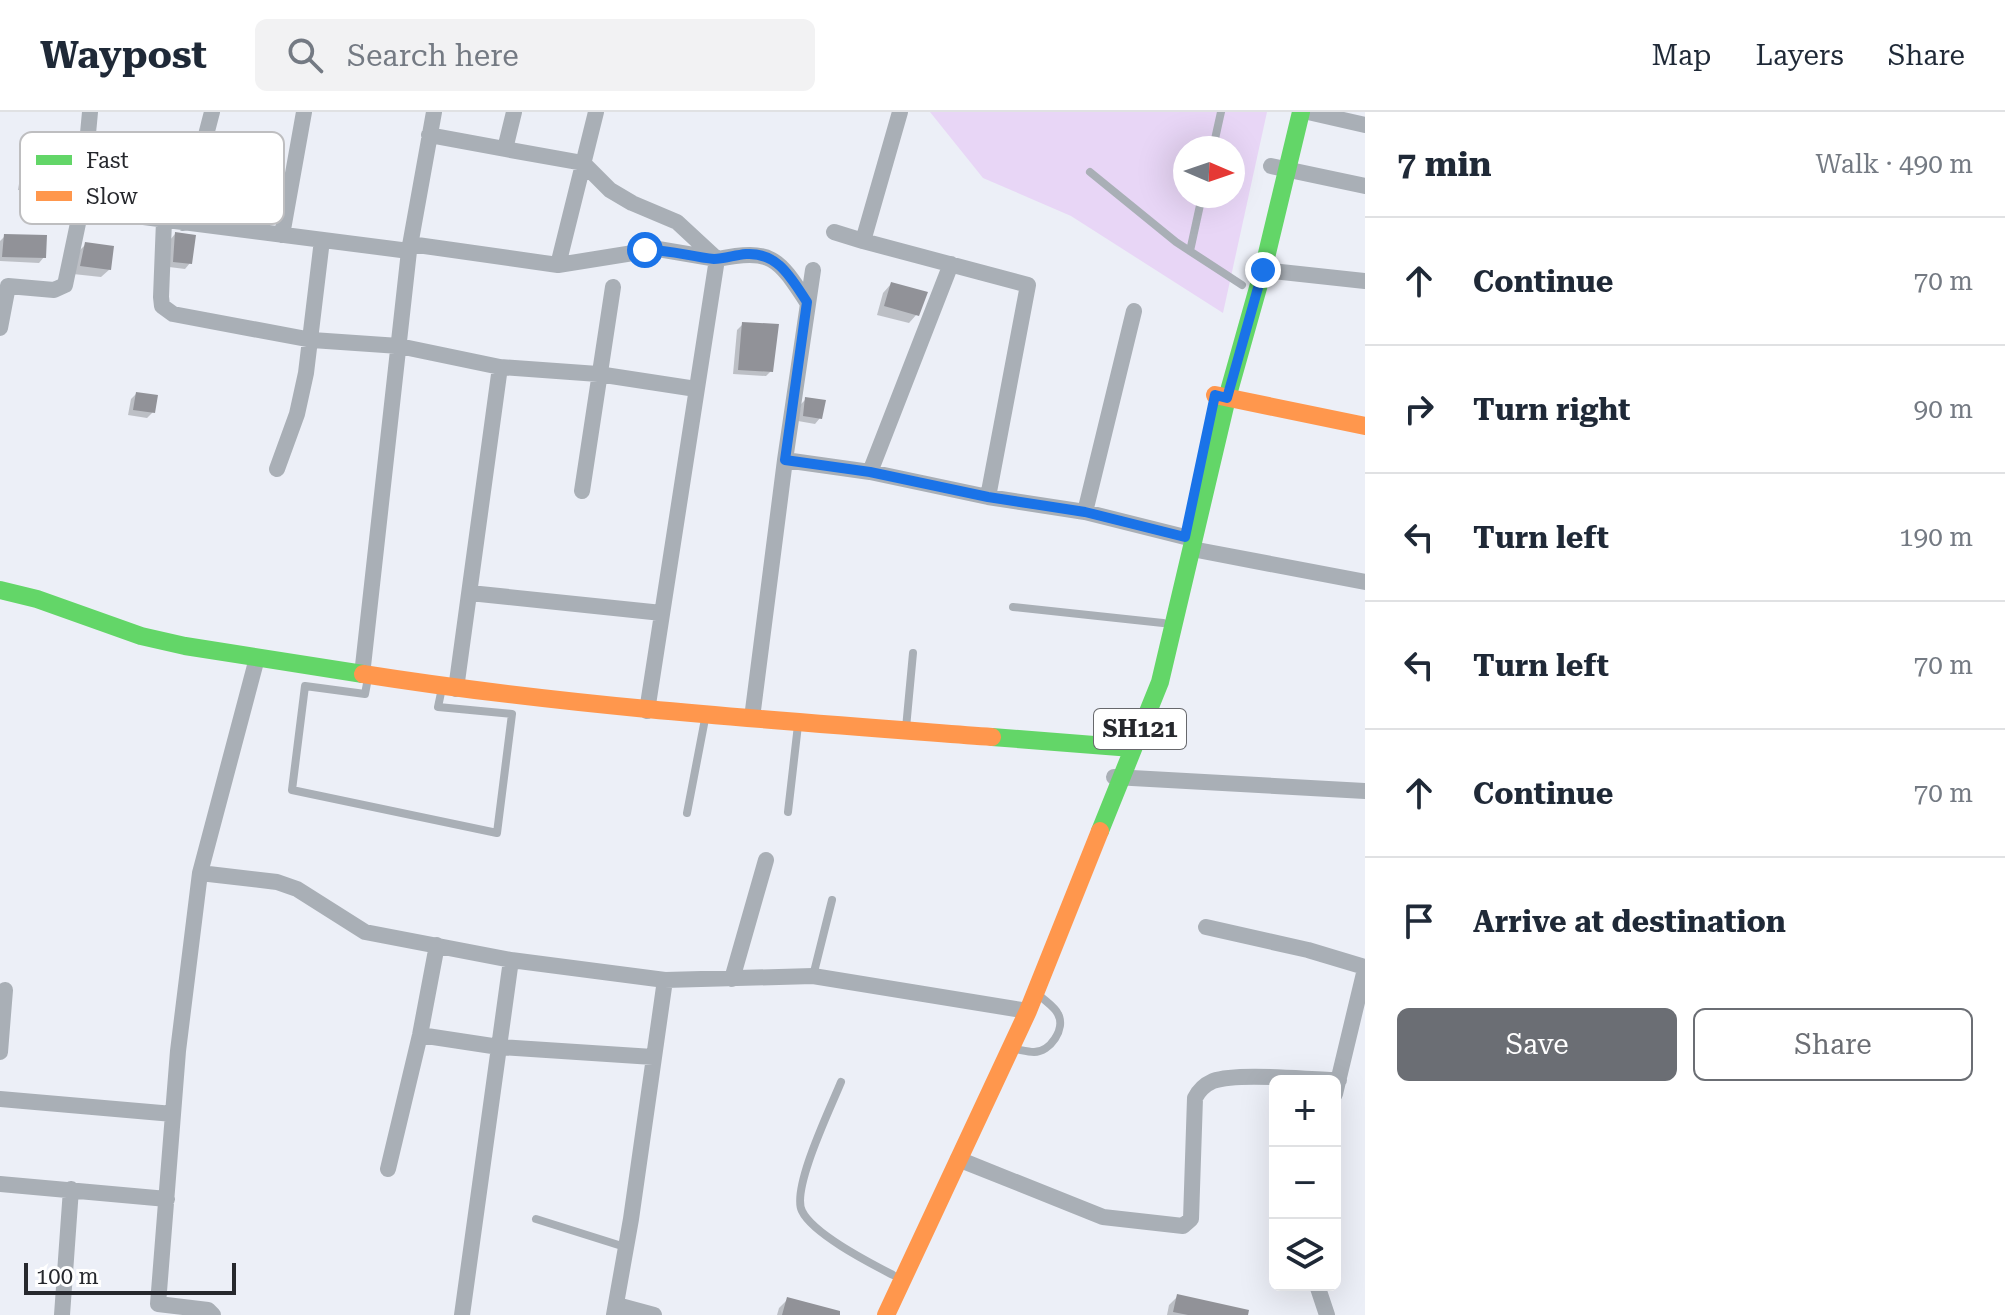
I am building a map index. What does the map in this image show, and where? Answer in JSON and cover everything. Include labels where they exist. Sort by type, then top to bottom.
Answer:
[{"type":"main road","name":"SH121","points":[[1221,396],[1263,270],[1279,168],[1284,112]]},
{"type":"main road","name":"SH121","points":[[1126,747],[1160,682],[1242,285],[1279,168],[1301,112]]},
{"type":"main road","points":[[1221,396],[1365,426]]},
{"type":"main road","name":"SH121","points":[[886,1315],[1010,1049],[1022,1010],[1036,992],[1126,747],[1188,543]]},
{"type":"main road","points":[[0,590],[37,599],[141,636],[449,688],[647,711],[1126,747]]},
{"type":"main road","name":"SH121","points":[[874,1315],[1022,1010],[1115,777]]},
{"type":"street","points":[[88,132],[90,112]]},
{"type":"street","points":[[207,132],[212,112]]},
{"type":"street","points":[[284,224],[304,112]]},
{"type":"street","points":[[366,675],[409,247],[434,112]]},
{"type":"street","points":[[505,149],[514,112]]},
{"type":"street","points":[[558,265],[596,112]]},
{"type":"street","points":[[863,241],[900,112]]},
{"type":"street","points":[[1308,112],[1365,125]]},
{"type":"street","points":[[429,135],[583,163],[610,190],[677,222],[717,259]]},
{"type":"street","points":[[1279,168],[1365,186]]},
{"type":"street","points":[[0,328],[4,286],[54,290],[65,285],[78,224]]},
{"type":"street","points":[[164,224],[161,297],[162,306],[167,311],[312,340],[399,346],[500,367],[598,374],[696,389]]},
{"type":"street","points":[[191,224],[558,265],[658,249],[717,259],[752,254],[770,258],[787,271],[807,302]]},
{"type":"street","points":[[282,235],[284,224]]},
{"type":"street","points":[[834,232],[1028,285],[988,497]]},
{"type":"street","points":[[277,469],[297,414],[312,340],[322,240]]},
{"type":"street","points":[[647,711],[717,259]]},
{"type":"street","points":[[870,472],[951,264]]},
{"type":"street","points":[[752,718],[813,270]]},
{"type":"street","points":[[1263,270],[1365,281]]},
{"type":"street","points":[[582,491],[613,287]]},
{"type":"street","points":[[1085,512],[1134,311]]},
{"type":"street","points":[[449,688],[470,593],[500,367]]},
{"type":"street","points":[[785,460],[870,472],[988,497],[1085,512],[1188,543],[1365,582]]},
{"type":"street","points":[[470,593],[662,613]]},
{"type":"street","points":[[213,1315],[208,1310],[155,1309],[200,873],[257,658]]},
{"type":"street","points":[[1115,777],[1365,791]]},
{"type":"street","points":[[732,979],[766,860]]},
{"type":"street","points":[[200,873],[277,882],[297,889],[365,932],[511,960],[665,980],[813,976],[1022,1010]]},
{"type":"street","points":[[1206,927],[1308,950],[1365,968],[1340,1075]]},
{"type":"street","points":[[388,1169],[420,1035],[437,945]]},
{"type":"street","points":[[462,1315],[511,960]]},
{"type":"street","points":[[654,1315],[615,1310],[665,980]]},
{"type":"street","points":[[0,1052],[5,990]]},
{"type":"street","points":[[420,1035],[499,1047],[653,1057]]},
{"type":"street","points":[[958,1159],[1103,1217],[1183,1226],[1191,1219],[1195,1098],[1203,1087],[1217,1080],[1269,1081]]},
{"type":"street","points":[[0,1099],[173,1114]]},
{"type":"street","points":[[0,1184],[167,1199]]},
{"type":"street","points":[[62,1315],[71,1189]]},
{"type":"street","points":[[1319,1291],[1327,1315]]},
{"type":"lane","points":[[1216,136],[1221,112]]},
{"type":"lane","points":[[1090,172],[1190,251],[1242,285]]},
{"type":"lane","points":[[1190,251],[1199,208]]},
{"type":"lane","points":[[1013,607],[1163,623]]},
{"type":"lane","points":[[905,730],[913,653]]},
{"type":"lane","points":[[366,675],[365,694],[305,686],[292,790],[497,833],[512,714],[438,707],[449,688]]},
{"type":"lane","points":[[687,813],[705,715]]},
{"type":"lane","points":[[788,812],[799,722]]},
{"type":"lane","points":[[813,976],[832,900]]},
{"type":"lane","points":[[1010,1049],[1035,1052],[1054,1042],[1059,1014],[1036,992]]},
{"type":"lane","points":[[841,1082],[806,1169],[798,1198],[809,1220],[855,1254],[893,1275]]},
{"type":"lane","points":[[536,1219],[626,1247]]},
{"type":"shaded area","points":[[930,112],[1267,112],[1223,313],[1071,216],[983,178]]},
{"type":"building","points":[[175,232],[196,235],[192,264],[173,262]]},
{"type":"building","points":[[4,234],[47,235],[46,258],[2,257]]},
{"type":"building","points":[[85,242],[114,246],[111,270],[80,266]]},
{"type":"building","points":[[891,282],[928,292],[919,316],[884,306]]},
{"type":"building","points":[[742,322],[779,324],[773,372],[738,370]]},
{"type":"building","points":[[136,392],[158,395],[155,413],[133,410]]},
{"type":"building","points":[[805,397],[826,400],[822,419],[803,416]]},
{"type":"building","points":[[1177,1294],[1249,1310],[1248,1315],[1173,1312]]},
{"type":"building","points":[[787,1297],[840,1311],[840,1315],[782,1315]]},
{"type":"traffic: fast","points":[[1100,831],[1160,682],[1227,398],[1263,270],[1301,112]]},
{"type":"traffic: fast","points":[[0,590],[37,599],[141,636],[185,646],[363,674]]},
{"type":"traffic: fast","points":[[992,737],[1132,748]]},
{"type":"traffic: slow","points":[[1215,395],[1365,426]]},
{"type":"traffic: slow","points":[[363,674],[598,704],[992,737]]},
{"type":"traffic: slow","points":[[886,1315],[1028,1011],[1100,831]]},
{"type":"route","points":[[645,250],[658,249],[717,259],[752,254],[770,258],[787,271],[807,302],[785,460],[870,472],[988,497],[1085,512],[1185,537],[1215,395],[1227,398],[1263,270]]}]
